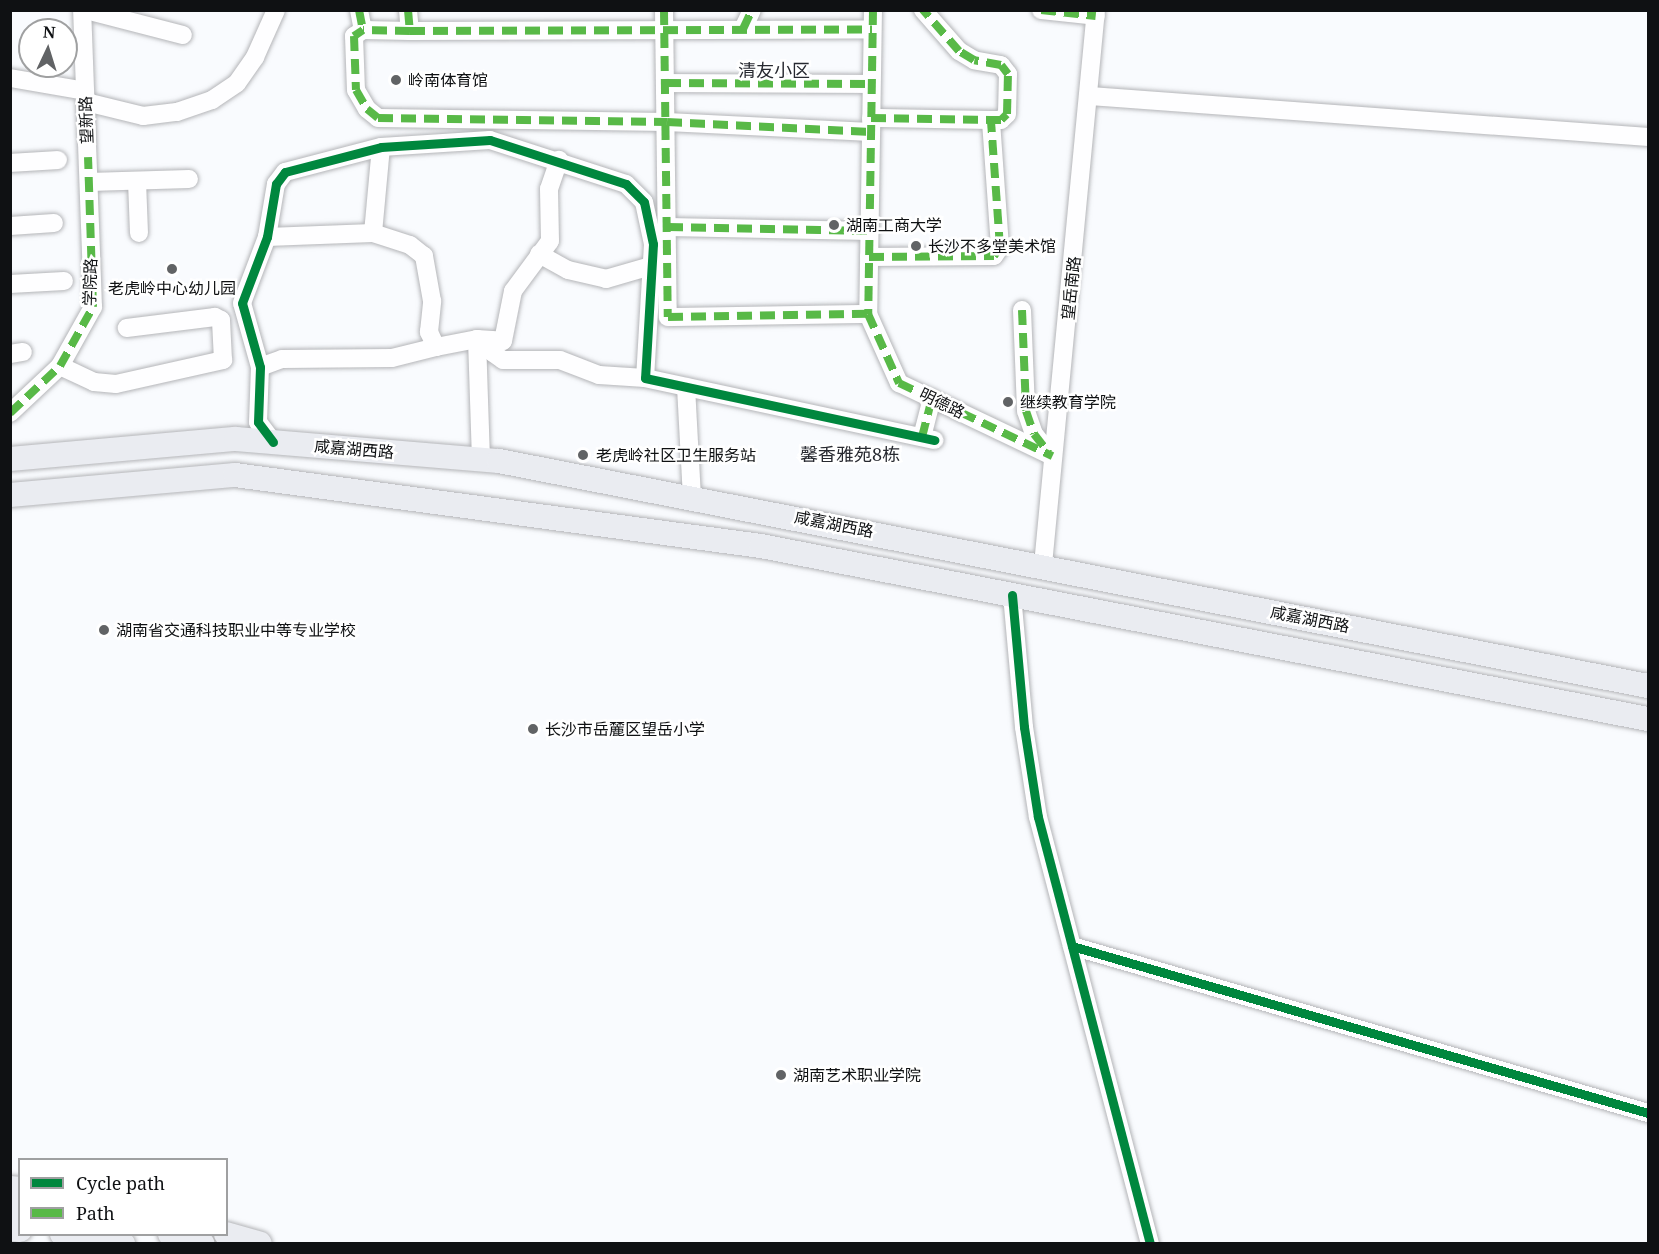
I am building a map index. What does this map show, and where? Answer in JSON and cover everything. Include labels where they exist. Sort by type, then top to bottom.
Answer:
[{"type":"main road","name":"咸嘉湖西路","points":[[10,459],[236,439],[481,460],[692,497],[1648,686]]},
{"type":"main road","name":"咸嘉湖西路","points":[[10,495],[235,475],[761,546],[1648,719]]},
{"type":"main road","points":[[228,1235],[260,1244]]},
{"type":"main road","points":[[74,1236],[123,1244]]},
{"type":"main road","points":[[177,1236],[203,1244]]},
{"type":"street","points":[[84,10],[183,35]]},
{"type":"street","name":"望新路","points":[[84,10],[88,158]]},
{"type":"street","points":[[10,78],[86,96],[143,116],[177,112],[212,100],[237,83],[255,57],[276,10]]},
{"type":"street","points":[[359,10],[363,30]]},
{"type":"street","points":[[408,10],[410,31]]},
{"type":"street","points":[[664,10],[668,317],[868,314],[873,10]]},
{"type":"street","points":[[743,29],[752,10]]},
{"type":"street","points":[[363,30],[353,42],[356,90],[367,109],[378,118],[871,125],[1001,120],[1007,114],[1008,74],[1001,65],[974,60],[959,51],[923,10]]},
{"type":"street","points":[[1041,10],[1096,13]]},
{"type":"street","name":"望岳南路","points":[[1043,565],[1052,456],[1090,96],[1096,13]]},
{"type":"street","points":[[363,30],[872,29]]},
{"type":"street","points":[[666,83],[872,84]]},
{"type":"street","points":[[1090,96],[1648,137]]},
{"type":"street","points":[[869,257],[994,256],[1000,247],[991,120]]},
{"type":"street","points":[[273,442],[258,422],[260,368],[242,303],[267,237],[276,184],[285,171],[381,147],[490,140],[559,160],[626,184],[644,202],[653,244],[645,378]]},
{"type":"street","points":[[373,233],[381,147]]},
{"type":"street","name":"学院路","points":[[10,413],[60,366],[93,307],[88,158]]},
{"type":"street","points":[[10,163],[58,160]]},
{"type":"street","points":[[260,368],[282,359],[392,358],[436,347],[484,340],[502,341],[513,291],[550,242],[549,189],[559,160]]},
{"type":"street","points":[[88,183],[189,179]]},
{"type":"street","points":[[137,181],[139,233]]},
{"type":"street","points":[[10,226],[54,224]]},
{"type":"street","points":[[668,227],[870,231]]},
{"type":"street","points":[[267,237],[373,233],[410,245],[424,256],[432,301],[429,332],[436,347]]},
{"type":"street","points":[[539,254],[568,270],[606,279],[651,266]]},
{"type":"street","points":[[10,284],[63,281]]},
{"type":"street","points":[[1022,310],[1026,411],[1034,434],[1052,456]]},
{"type":"street","name":"明德路","points":[[868,314],[899,383],[1052,456]]},
{"type":"street","points":[[60,366],[94,382],[116,384],[224,360],[221,321],[215,317],[128,328]]},
{"type":"street","points":[[484,340],[493,353],[503,360],[560,360],[599,375],[645,378],[928,439],[933,398]]},
{"type":"street","points":[[481,460],[484,340]]},
{"type":"street","points":[[686,387],[692,497]]},
{"type":"street","points":[[1012,595],[1024,727],[1038,817],[1150,1244]]},
{"type":"street","points":[[1072,946],[1648,1113]]},
{"type":"marked path","points":[[359,10],[363,30]]},
{"type":"marked path","points":[[408,10],[410,31],[872,29]]},
{"type":"marked path","points":[[664,10],[668,317],[868,314]]},
{"type":"marked path","points":[[743,29],[752,10]]},
{"type":"marked path","points":[[873,10],[868,314],[899,383],[1052,456]]},
{"type":"marked path","points":[[871,118],[1001,120],[1007,114],[1008,74],[1001,65],[974,60],[959,51],[923,10]]},
{"type":"marked path","points":[[1041,10],[1096,16]]},
{"type":"marked path","points":[[410,31],[363,30],[354,36],[356,90],[367,109],[378,118],[667,122],[871,132]]},
{"type":"marked path","points":[[666,83],[871,84]]},
{"type":"marked path","points":[[869,257],[994,256],[1000,247],[991,120]]},
{"type":"marked path","points":[[10,413],[60,366],[93,307],[88,157]]},
{"type":"marked path","points":[[668,227],[870,231]]},
{"type":"marked path","points":[[1022,310],[1026,411],[1034,434],[1049,453]]},
{"type":"marked path","points":[[922,437],[932,398]]},
{"type":"cycle path","points":[[273,442],[258,422],[260,367],[242,303],[267,237],[276,184],[285,172],[381,147],[490,140],[626,184],[644,202],[653,244],[645,378],[934,440]]},
{"type":"cycle path","points":[[1012,595],[1024,727],[1038,817],[1150,1244]]},
{"type":"cycle path","points":[[1072,946],[1648,1113]]},
{"type":"place","name":"岭南体育馆","points":[[396,80]]},
{"type":"place","name":"湖南工商大学","points":[[834,225]]},
{"type":"place","name":"长沙不多堂美术馆","points":[[916,246]]},
{"type":"place","name":"老虎岭中心幼儿园","points":[[172,269]]},
{"type":"place","name":"继续教育学院","points":[[1008,402]]},
{"type":"place","name":"老虎岭社区卫生服务站","points":[[583,455]]},
{"type":"place","name":"湖南省交通科技职业中等专业学校","points":[[104,630]]},
{"type":"place","name":"长沙市岳麓区望岳小学","points":[[533,729]]},
{"type":"place","name":"湖南艺术职业学院","points":[[781,1075]]},
{"type":"district","name":"清友小区","points":[[774,70]]},
{"type":"district","name":"馨香雅苑8栋","points":[[850,454]]}]
